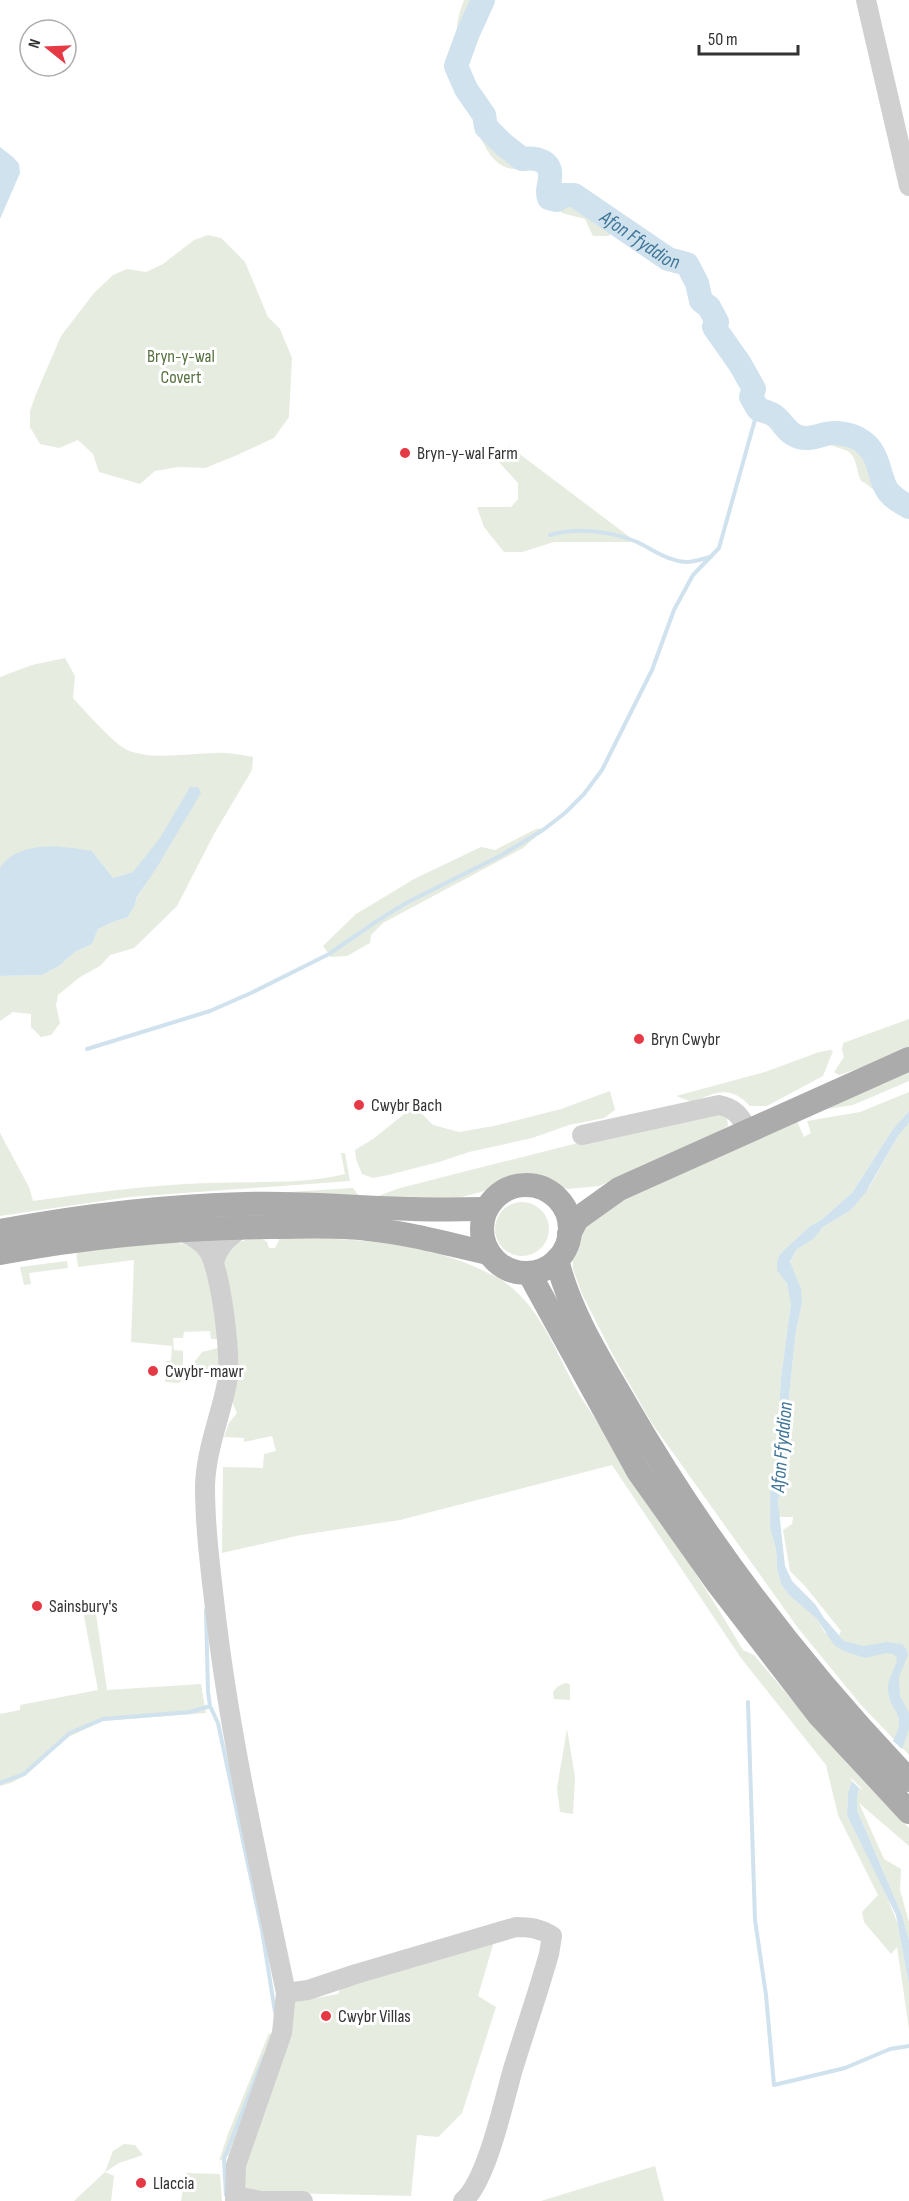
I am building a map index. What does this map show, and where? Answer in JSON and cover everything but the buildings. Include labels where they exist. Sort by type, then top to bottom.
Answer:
[{"type":"main road","points":[[570,1234],[568,1216],[561,1203],[542,1188],[529,1185],[513,1187],[496,1197],[486,1209],[482,1223],[483,1239],[488,1253],[503,1268],[514,1272],[529,1273],[545,1269],[557,1260],[565,1249],[577,1219],[619,1189],[909,1059]]},
{"type":"main road","points":[[561,1203],[619,1189]]},
{"type":"main road","points":[[0,1231],[47,1222],[112,1214],[245,1204],[486,1209]]},
{"type":"main road","points":[[0,1254],[118,1236],[243,1227],[366,1228],[410,1235],[488,1253]]},
{"type":"main road","points":[[557,1260],[564,1287],[591,1345],[682,1496],[764,1612],[854,1723],[909,1780]]},
{"type":"main road","points":[[529,1273],[638,1471],[705,1565],[818,1713],[909,1812]]},
{"type":"street","points":[[866,0],[909,186]]},
{"type":"street","points":[[582,1135],[719,1105],[739,1114],[748,1130]]},
{"type":"street","points":[[214,1262],[217,1251],[225,1240],[243,1227]]},
{"type":"street","points":[[178,1230],[196,1237],[207,1249],[214,1262],[229,1346],[227,1382],[209,1452],[205,1485],[208,1545],[220,1647],[237,1755],[286,1993],[282,2033],[236,2166],[235,2198],[261,2201],[303,2201]]},
{"type":"street","points":[[286,1993],[308,1990],[516,1927],[531,1926],[552,1936],[549,1954],[513,2069],[496,2133],[477,2180],[468,2197],[463,2201]]},
{"type":"green space","points":[[464,0],[478,0],[462,37],[458,40],[457,24]]},
{"type":"green space","points":[[472,116],[526,167],[515,169],[497,162],[484,145]]},
{"type":"green space","points":[[567,198],[575,200],[610,223],[612,230],[609,236],[593,236],[585,219],[562,213],[557,205]]},
{"type":"green space","name":"Bryn-y-wal Covert","points":[[208,235],[221,238],[245,262],[268,317],[280,329],[292,358],[289,417],[274,438],[205,468],[178,467],[155,471],[140,484],[99,472],[93,454],[78,440],[59,448],[40,444],[30,427],[30,411],[36,394],[61,336],[94,293],[113,275],[127,269],[146,272],[163,264],[194,240]]},
{"type":"green space","points":[[830,436],[854,440],[869,450],[883,492],[880,494],[861,481],[852,456],[847,451],[830,444],[828,441]]},
{"type":"green space","points":[[509,446],[636,542],[554,542],[522,552],[504,552],[484,527],[477,507],[511,507],[518,499],[518,483],[497,460]]},
{"type":"green space","points":[[65,658],[75,676],[73,698],[121,747],[137,753],[159,756],[221,753],[253,757],[252,770],[214,834],[177,906],[134,948],[110,955],[100,966],[80,977],[58,995],[56,1005],[60,1023],[51,1035],[41,1037],[31,1027],[31,1014],[13,1012],[0,1021],[0,976],[42,975],[59,966],[75,952],[92,944],[98,929],[127,918],[172,841],[133,872],[113,878],[92,851],[0,868],[0,677],[32,665]]},
{"type":"green space","points":[[546,828],[523,848],[383,923],[371,935],[370,943],[347,956],[331,957],[323,946],[356,914],[414,879],[481,847],[495,850],[536,829]]},
{"type":"green space","points":[[909,1019],[909,1049],[839,1075],[834,1072],[844,1057],[843,1043]]},
{"type":"green space","points":[[830,1050],[833,1051],[823,1076],[767,1106],[750,1106],[735,1095],[722,1092],[692,1102],[676,1096],[765,1072]]},
{"type":"green space","points":[[909,1067],[909,1081],[853,1105],[808,1112]]},
{"type":"green space","points":[[610,1091],[615,1110],[604,1118],[569,1125],[532,1138],[373,1178],[362,1174],[356,1159],[355,1150],[373,1139],[414,1106],[433,1125],[459,1132],[494,1126],[561,1109]]},
{"type":"green space","points":[[909,1092],[909,1111],[893,1129],[852,1193],[821,1220],[810,1226],[780,1254],[777,1266],[790,1291],[791,1303],[781,1378],[775,1476],[770,1493],[770,1528],[776,1549],[781,1584],[789,1595],[817,1619],[825,1633],[844,1641],[839,1635],[841,1631],[790,1571],[783,1530],[792,1524],[793,1517],[779,1517],[778,1502],[786,1465],[789,1396],[796,1331],[802,1304],[790,1263],[797,1249],[812,1239],[823,1227],[851,1210],[870,1186],[898,1136],[909,1123],[909,1755],[861,1705],[798,1628],[651,1422],[582,1294],[573,1269],[572,1246],[579,1231],[614,1203],[797,1121],[804,1137],[811,1133],[807,1121],[860,1112]]},
{"type":"green space","points":[[720,1114],[727,1118],[728,1126],[706,1139],[599,1186],[568,1189],[520,1178],[481,1192],[442,1202],[273,1193],[353,1188],[359,1196],[378,1196],[400,1188],[617,1133]]},
{"type":"green space","points":[[0,1133],[29,1187],[33,1201],[164,1186],[311,1180],[345,1174],[341,1153],[345,1153],[350,1181],[129,1197],[0,1216]]},
{"type":"green space","points":[[522,1202],[532,1204],[541,1210],[547,1219],[549,1229],[547,1239],[541,1248],[532,1254],[522,1256],[512,1254],[503,1248],[497,1239],[495,1229],[497,1219],[503,1210],[512,1204]]},
{"type":"green space","points":[[261,1238],[267,1242],[269,1248],[275,1248],[280,1238],[363,1241],[418,1249],[471,1265],[496,1277],[524,1299],[545,1329],[579,1394],[743,1650],[754,1655],[830,1743],[909,1828],[909,1846],[859,1803],[884,1859],[901,1869],[900,1890],[909,1922],[909,1940],[902,1915],[857,1810],[859,1788],[863,1790],[850,1777],[852,1781],[848,1794],[847,1815],[885,1891],[898,1925],[909,1985],[909,2029],[897,1947],[891,1954],[864,1922],[862,1912],[878,1895],[838,1815],[826,1765],[741,1658],[612,1465],[400,1520],[301,1535],[222,1553],[223,1467],[263,1468],[264,1454],[276,1451],[272,1436],[244,1442],[244,1438],[224,1437],[229,1423],[237,1413],[231,1399],[238,1358],[223,1261],[238,1243]]},
{"type":"green space","points":[[165,1241],[193,1247],[204,1260],[210,1281],[218,1339],[211,1339],[210,1331],[184,1332],[183,1338],[173,1338],[174,1350],[183,1351],[183,1369],[189,1369],[202,1352],[218,1348],[218,1369],[191,1372],[179,1383],[165,1382],[166,1361],[171,1361],[172,1346],[131,1342],[134,1260],[78,1267],[76,1249]]},
{"type":"green space","points":[[67,1261],[68,1268],[29,1273],[31,1284],[24,1285],[20,1267]]},
{"type":"green space","points":[[88,1607],[95,1607],[107,1690],[201,1684],[206,1713],[103,1721],[66,1738],[26,1775],[0,1786],[0,1714],[20,1710],[20,1705],[98,1690],[84,1616]]},
{"type":"green space","points":[[565,1683],[570,1684],[570,1700],[554,1699],[553,1692]]},
{"type":"green space","points":[[567,1729],[575,1777],[573,1814],[560,1812],[557,1788]]},
{"type":"green space","points":[[495,1938],[478,1996],[496,2007],[462,2113],[438,2137],[417,2135],[411,2196],[242,2192],[242,2168],[289,2003],[338,1994],[341,1986]]},
{"type":"green space","points":[[269,2033],[274,2036],[229,2155],[219,2161],[228,2134]]},
{"type":"green space","points":[[124,2144],[135,2145],[143,2155],[119,2163],[105,2172],[113,2151]]},
{"type":"green space","points":[[655,2166],[664,2201],[541,2201]]},
{"type":"green space","points":[[105,2172],[114,2176],[111,2201],[74,2201]]},
{"type":"green space","points":[[186,2173],[220,2174],[222,2201],[181,2201]]},
{"type":"water","points":[[0,147],[19,164],[20,173],[0,219]]},
{"type":"water","points":[[190,787],[198,787],[201,793],[137,897],[127,918],[98,929],[92,944],[75,952],[59,966],[42,975],[0,976],[0,868],[8,859],[18,852],[30,849],[68,847],[92,851],[113,878],[133,872],[160,838]]},
{"type":"water","points":[[909,1111],[909,1123],[898,1136],[866,1192],[851,1210],[823,1227],[813,1239],[797,1249],[790,1262],[801,1289],[802,1304],[796,1331],[789,1396],[786,1465],[778,1502],[785,1566],[792,1581],[815,1604],[844,1641],[863,1646],[887,1642],[902,1644],[907,1650],[908,1655],[899,1677],[900,1696],[909,1713],[909,1729],[902,1749],[893,1741],[899,1718],[891,1704],[888,1688],[897,1657],[886,1653],[865,1658],[844,1651],[834,1645],[817,1619],[789,1595],[781,1584],[777,1568],[776,1549],[770,1528],[770,1493],[775,1476],[781,1378],[791,1303],[787,1284],[777,1270],[777,1261],[780,1254],[810,1226],[821,1220],[852,1193],[893,1129]]},
{"type":"water","points":[[852,1781],[859,1788],[857,1810],[902,1915],[909,1940],[909,1985],[896,1915],[847,1815],[848,1793]]},
{"type":"waterway","name":"Afon Ffyddion","points":[[483,0],[456,66],[466,89],[484,115],[486,127],[522,159],[538,160],[546,164],[550,172],[549,198],[557,200],[564,195],[574,195],[668,259],[687,264],[697,283],[701,301],[709,307],[717,322],[714,327],[754,389],[751,397],[758,409],[773,415],[791,433],[799,437],[810,438],[835,433],[859,439],[871,450],[889,493],[909,507]]},
{"type":"waterway","points":[[87,1049],[210,1011],[251,993],[329,954],[408,902],[500,856],[543,830],[565,813],[584,794],[602,770],[652,670],[674,610],[693,575],[719,548],[758,409]]},
{"type":"waterway","points":[[550,535],[571,531],[605,533],[637,542],[674,560],[691,562],[711,557]]},
{"type":"waterway","points":[[206,1610],[210,1706]]},
{"type":"waterway","points":[[748,1702],[755,1920],[766,1995],[774,2085],[845,2068],[890,2049],[909,2046]]},
{"type":"waterway","points":[[0,1783],[24,1774],[70,1733],[103,1719],[190,1712],[210,1706],[218,1723],[262,1930],[275,2012]]},
{"type":"waterway","points":[[226,2195],[224,2159],[264,2057]]},
{"type":"place","name":"Bryn-y-wal Farm","points":[[405,453]]},
{"type":"place","name":"Bryn Cwybr","points":[[639,1039]]},
{"type":"place","name":"Cwybr Bach","points":[[359,1105]]},
{"type":"place","name":"Cwybr-mawr","points":[[153,1371]]},
{"type":"place","name":"Sainsbury's","points":[[37,1606]]},
{"type":"place","name":"Cwybr Villas","points":[[326,2016]]},
{"type":"place","name":"Llaccia","points":[[141,2183]]}]
